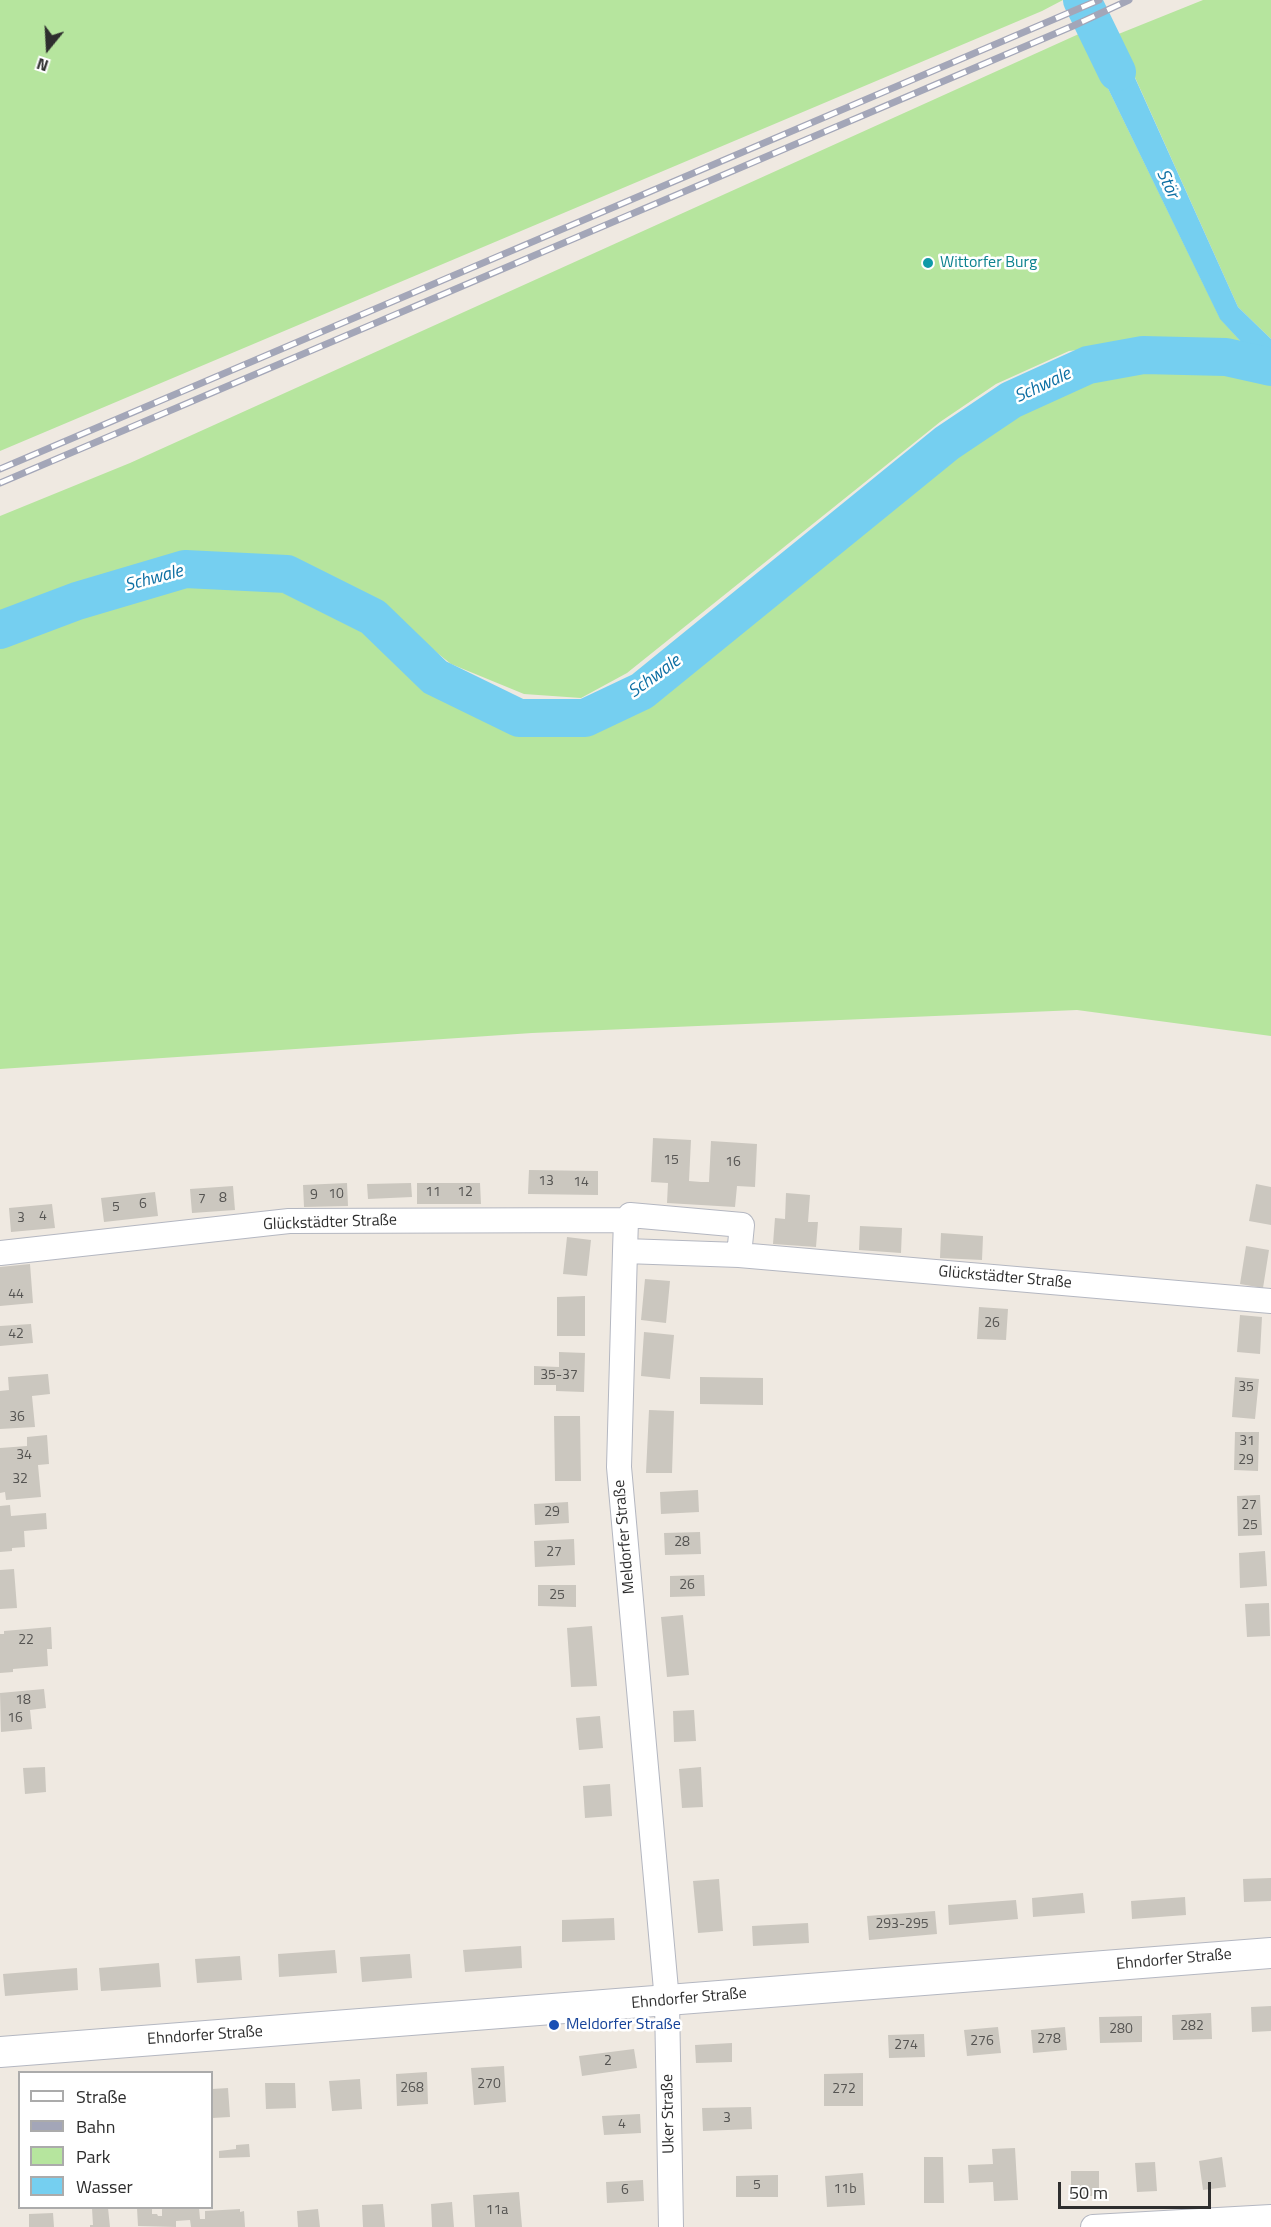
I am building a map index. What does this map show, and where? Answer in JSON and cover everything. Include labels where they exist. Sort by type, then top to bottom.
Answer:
[{"type":"street","name":"Glückstädter Straße","points":[[0,1253],[289,1221],[626,1220],[630,1215],[742,1225],[739,1255]]},
{"type":"street","points":[[625,1251],[626,1220]]},
{"type":"street","name":"Glückstädter Straße","points":[[625,1251],[739,1255],[1271,1301]]},
{"type":"street","name":"Meldorfer Straße","points":[[625,1251],[619,1467],[667,2001]]},
{"type":"street","name":"Ehndorfer Straße","points":[[0,2052],[1271,1953]]},
{"type":"street","name":"Uker Straße","points":[[667,2001],[672,2227]]},
{"type":"street","points":[[1093,2227],[1271,2217]]},
{"type":"green space","points":[[0,0],[1063,0],[1042,11],[0,451]]},
{"type":"green space","points":[[1203,0],[1271,0],[1271,339],[1238,307],[1116,35]]},
{"type":"green space","points":[[1081,33],[1220,318],[1244,345],[1244,351],[1178,343],[1137,343],[1069,351],[996,384],[940,422],[627,673],[581,698],[524,694],[451,664],[380,607],[291,561],[287,574],[373,617],[435,677],[518,718],[585,718],[642,691],[947,443],[1011,400],[1027,406],[1078,380],[1135,366],[1214,370],[1271,381],[1271,1036],[1077,1010],[532,1033],[0,1069],[0,516],[130,463]]},
{"type":"water","points":[[1109,20],[1238,307],[1271,339],[1271,381],[1214,370],[1214,348],[1238,352],[1244,351],[1244,345],[1220,319],[1081,33]]},
{"type":"building","points":[[653,1138],[691,1140],[689,1181],[701,1182],[709,1182],[711,1141],[757,1144],[755,1187],[737,1186],[735,1207],[667,1203],[668,1183],[651,1182]]},
{"type":"building","points":[[529,1170],[598,1171],[598,1195],[528,1194]]},
{"type":"building","points":[[347,1183],[348,1206],[304,1207],[303,1185]]},
{"type":"building","points":[[411,1183],[412,1197],[368,1199],[367,1184]]},
{"type":"building","points":[[417,1183],[480,1183],[481,1204],[417,1204]]},
{"type":"building","points":[[1256,1184],[1271,1187],[1271,1225],[1249,1221]]},
{"type":"building","points":[[233,1186],[235,1210],[192,1213],[190,1189]]},
{"type":"building","points":[[155,1192],[158,1216],[104,1222],[101,1198]]},
{"type":"building","points":[[786,1193],[810,1195],[808,1222],[818,1222],[816,1247],[773,1244],[775,1218],[785,1219]]},
{"type":"building","points":[[52,1204],[55,1228],[11,1232],[9,1208]]},
{"type":"building","points":[[860,1226],[902,1228],[901,1253],[859,1250]]},
{"type":"building","points":[[941,1233],[983,1236],[982,1260],[940,1258]]},
{"type":"building","points":[[567,1237],[591,1240],[587,1276],[563,1274]]},
{"type":"building","points":[[1246,1246],[1269,1250],[1263,1288],[1240,1284]]},
{"type":"building","points":[[30,1264],[33,1303],[0,1306],[0,1267]]},
{"type":"building","points":[[645,1279],[670,1281],[666,1323],[641,1320]]},
{"type":"building","points":[[585,1296],[585,1336],[557,1336],[557,1297]]},
{"type":"building","points":[[979,1307],[1008,1309],[1006,1340],[977,1339]]},
{"type":"building","points":[[1240,1315],[1262,1317],[1260,1354],[1237,1352]]},
{"type":"building","points":[[31,1324],[33,1343],[0,1346],[0,1326]]},
{"type":"building","points":[[644,1332],[674,1335],[670,1379],[641,1376]]},
{"type":"building","points":[[559,1352],[585,1353],[584,1392],[556,1391],[556,1385],[534,1385],[534,1366],[559,1367]]},
{"type":"building","points":[[48,1374],[50,1394],[32,1396],[35,1427],[0,1429],[0,1391],[9,1390],[8,1377]]},
{"type":"building","points":[[700,1377],[763,1378],[763,1405],[700,1404]]},
{"type":"building","points":[[1235,1377],[1259,1379],[1255,1419],[1232,1417]]},
{"type":"building","points":[[649,1410],[674,1411],[672,1473],[646,1473]]},
{"type":"building","points":[[554,1416],[580,1416],[581,1481],[555,1481]]},
{"type":"building","points":[[1235,1432],[1259,1432],[1258,1471],[1234,1470]]},
{"type":"building","points":[[47,1435],[49,1464],[38,1465],[41,1497],[6,1500],[5,1492],[0,1493],[0,1448],[27,1446],[27,1437]]},
{"type":"building","points":[[698,1490],[699,1512],[661,1514],[660,1492]]},
{"type":"building","points":[[1260,1495],[1262,1535],[1238,1536],[1237,1496]]},
{"type":"building","points":[[568,1502],[569,1523],[535,1525],[534,1504]]},
{"type":"building","points":[[10,1505],[11,1516],[46,1513],[47,1529],[24,1531],[25,1547],[0,1552],[0,1506]]},
{"type":"building","points":[[700,1532],[701,1554],[665,1555],[664,1533]]},
{"type":"building","points":[[574,1539],[575,1565],[535,1567],[534,1541]]},
{"type":"building","points":[[1265,1551],[1267,1586],[1240,1588],[1239,1553]]},
{"type":"building","points":[[14,1569],[17,1608],[0,1609],[0,1570]]},
{"type":"building","points":[[704,1575],[705,1596],[670,1597],[670,1576]]},
{"type":"building","points":[[538,1585],[576,1585],[576,1607],[538,1606]]},
{"type":"building","points":[[1269,1603],[1270,1636],[1247,1637],[1245,1604]]},
{"type":"building","points":[[683,1615],[689,1675],[667,1677],[661,1617]]},
{"type":"building","points":[[592,1626],[597,1686],[571,1687],[567,1628]]},
{"type":"building","points":[[51,1627],[52,1649],[47,1649],[48,1666],[13,1669],[13,1672],[0,1673],[0,1634],[4,1634],[4,1631]]},
{"type":"building","points":[[44,1689],[46,1708],[30,1710],[32,1729],[1,1732],[0,1693]]},
{"type":"building","points":[[694,1710],[696,1741],[674,1742],[673,1711]]},
{"type":"building","points":[[600,1716],[603,1748],[579,1750],[576,1718]]},
{"type":"building","points":[[45,1767],[46,1792],[25,1794],[23,1768]]},
{"type":"building","points":[[701,1767],[703,1807],[682,1808],[679,1769]]},
{"type":"building","points":[[610,1784],[612,1816],[585,1818],[583,1786]]},
{"type":"building","points":[[1271,1878],[1271,1901],[1244,1902],[1243,1879]]},
{"type":"building","points":[[719,1879],[723,1931],[698,1933],[693,1881]]},
{"type":"building","points":[[1083,1893],[1085,1913],[1033,1917],[1032,1898]]},
{"type":"building","points":[[1185,1897],[1186,1915],[1132,1919],[1131,1901]]},
{"type":"building","points":[[1016,1900],[1018,1919],[949,1925],[948,1905]]},
{"type":"building","points":[[935,1911],[937,1934],[869,1940],[867,1916]]},
{"type":"building","points":[[614,1918],[615,1940],[562,1942],[562,1920]]},
{"type":"building","points":[[808,1923],[809,1943],[753,1946],[752,1926]]},
{"type":"building","points":[[521,1946],[522,1968],[465,1972],[463,1950]]},
{"type":"building","points":[[335,1950],[337,1973],[279,1977],[278,1954]]},
{"type":"building","points":[[410,1954],[412,1978],[362,1982],[360,1957]]},
{"type":"building","points":[[240,1956],[242,1980],[197,1983],[195,1959]]},
{"type":"building","points":[[159,1963],[161,1987],[101,1991],[99,1968]]},
{"type":"building","points":[[77,1968],[78,1990],[5,1996],[3,1974]]},
{"type":"building","points":[[1271,2006],[1271,2031],[1252,2032],[1251,2007]]},
{"type":"building","points":[[1211,2013],[1212,2039],[1173,2040],[1172,2015]]},
{"type":"building","points":[[1142,2016],[1142,2042],[1100,2043],[1099,2017]]},
{"type":"building","points":[[998,2027],[1001,2053],[967,2056],[964,2030]]},
{"type":"building","points":[[1065,2027],[1067,2050],[1033,2053],[1031,2030]]},
{"type":"building","points":[[924,2034],[925,2057],[889,2058],[888,2035]]},
{"type":"building","points":[[732,2043],[732,2062],[696,2063],[695,2045]]},
{"type":"building","points":[[634,2049],[637,2068],[582,2076],[579,2056]]},
{"type":"building","points":[[504,2066],[506,2102],[474,2105],[471,2068]]},
{"type":"building","points":[[427,2072],[428,2104],[397,2106],[396,2074]]},
{"type":"building","points":[[863,2073],[863,2106],[824,2106],[824,2074]]},
{"type":"building","points":[[360,2079],[362,2109],[332,2111],[329,2081]]},
{"type":"building","points":[[265,2083],[295,2083],[296,2108],[266,2109]]},
{"type":"building","points":[[228,2088],[230,2117],[213,2118],[213,2089]]},
{"type":"building","points":[[751,2107],[752,2129],[703,2131],[702,2108]]},
{"type":"building","points":[[640,2114],[641,2133],[604,2135],[602,2116]]},
{"type":"building","points":[[249,2144],[250,2157],[219,2158],[219,2151],[236,2149],[236,2145]]},
{"type":"building","points":[[1015,2148],[1018,2200],[994,2201],[993,2182],[969,2183],[968,2165],[993,2164],[992,2149]]},
{"type":"building","points":[[924,2157],[943,2157],[944,2203],[924,2203]]},
{"type":"building","points":[[1222,2157],[1226,2187],[1203,2190],[1199,2161]]},
{"type":"building","points":[[1155,2162],[1157,2191],[1137,2192],[1135,2163]]},
{"type":"building","points":[[1071,2171],[1099,2171],[1099,2196],[1071,2196]]},
{"type":"building","points":[[863,2173],[865,2205],[827,2207],[825,2176]]},
{"type":"building","points":[[778,2175],[778,2197],[736,2197],[736,2176]]},
{"type":"building","points":[[643,2180],[644,2201],[607,2203],[606,2182]]},
{"type":"building","points":[[519,2192],[522,2227],[475,2227],[473,2195]]},
{"type":"building","points":[[452,2202],[454,2227],[432,2227],[431,2204]]},
{"type":"building","points":[[383,2204],[385,2227],[363,2227],[362,2205]]},
{"type":"building","points":[[92,2209],[108,2209],[110,2227],[90,2227],[93,2225]]},
{"type":"building","points":[[137,2209],[152,2209],[152,2214],[162,2216],[162,2209],[199,2209],[200,2219],[205,2219],[205,2211],[240,2209],[240,2212],[244,2211],[245,2227],[191,2227],[190,2220],[176,2221],[176,2227],[138,2226]]},
{"type":"building","points":[[318,2209],[320,2227],[298,2227],[297,2211]]},
{"type":"building","points":[[53,2213],[54,2227],[29,2227],[29,2214]]},
{"type":"waterway","name":"Stör","points":[[1082,0],[1117,72]]},
{"type":"waterway","name":"Schwale","points":[[0,630],[77,601],[185,569],[287,574],[373,617],[435,677],[519,718],[585,718],[642,691],[947,443],[1011,400],[1088,365],[1143,355],[1226,357],[1271,367]]},
{"type":"railway","points":[[0,469],[1099,0]]},
{"type":"railway","points":[[0,483],[1073,26],[1129,0]]},
{"type":"place","name":"Wittorfer Burg","points":[[928,263]]},
{"type":"place","name":"Meldorfer Straße","points":[[554,2025]]}]
